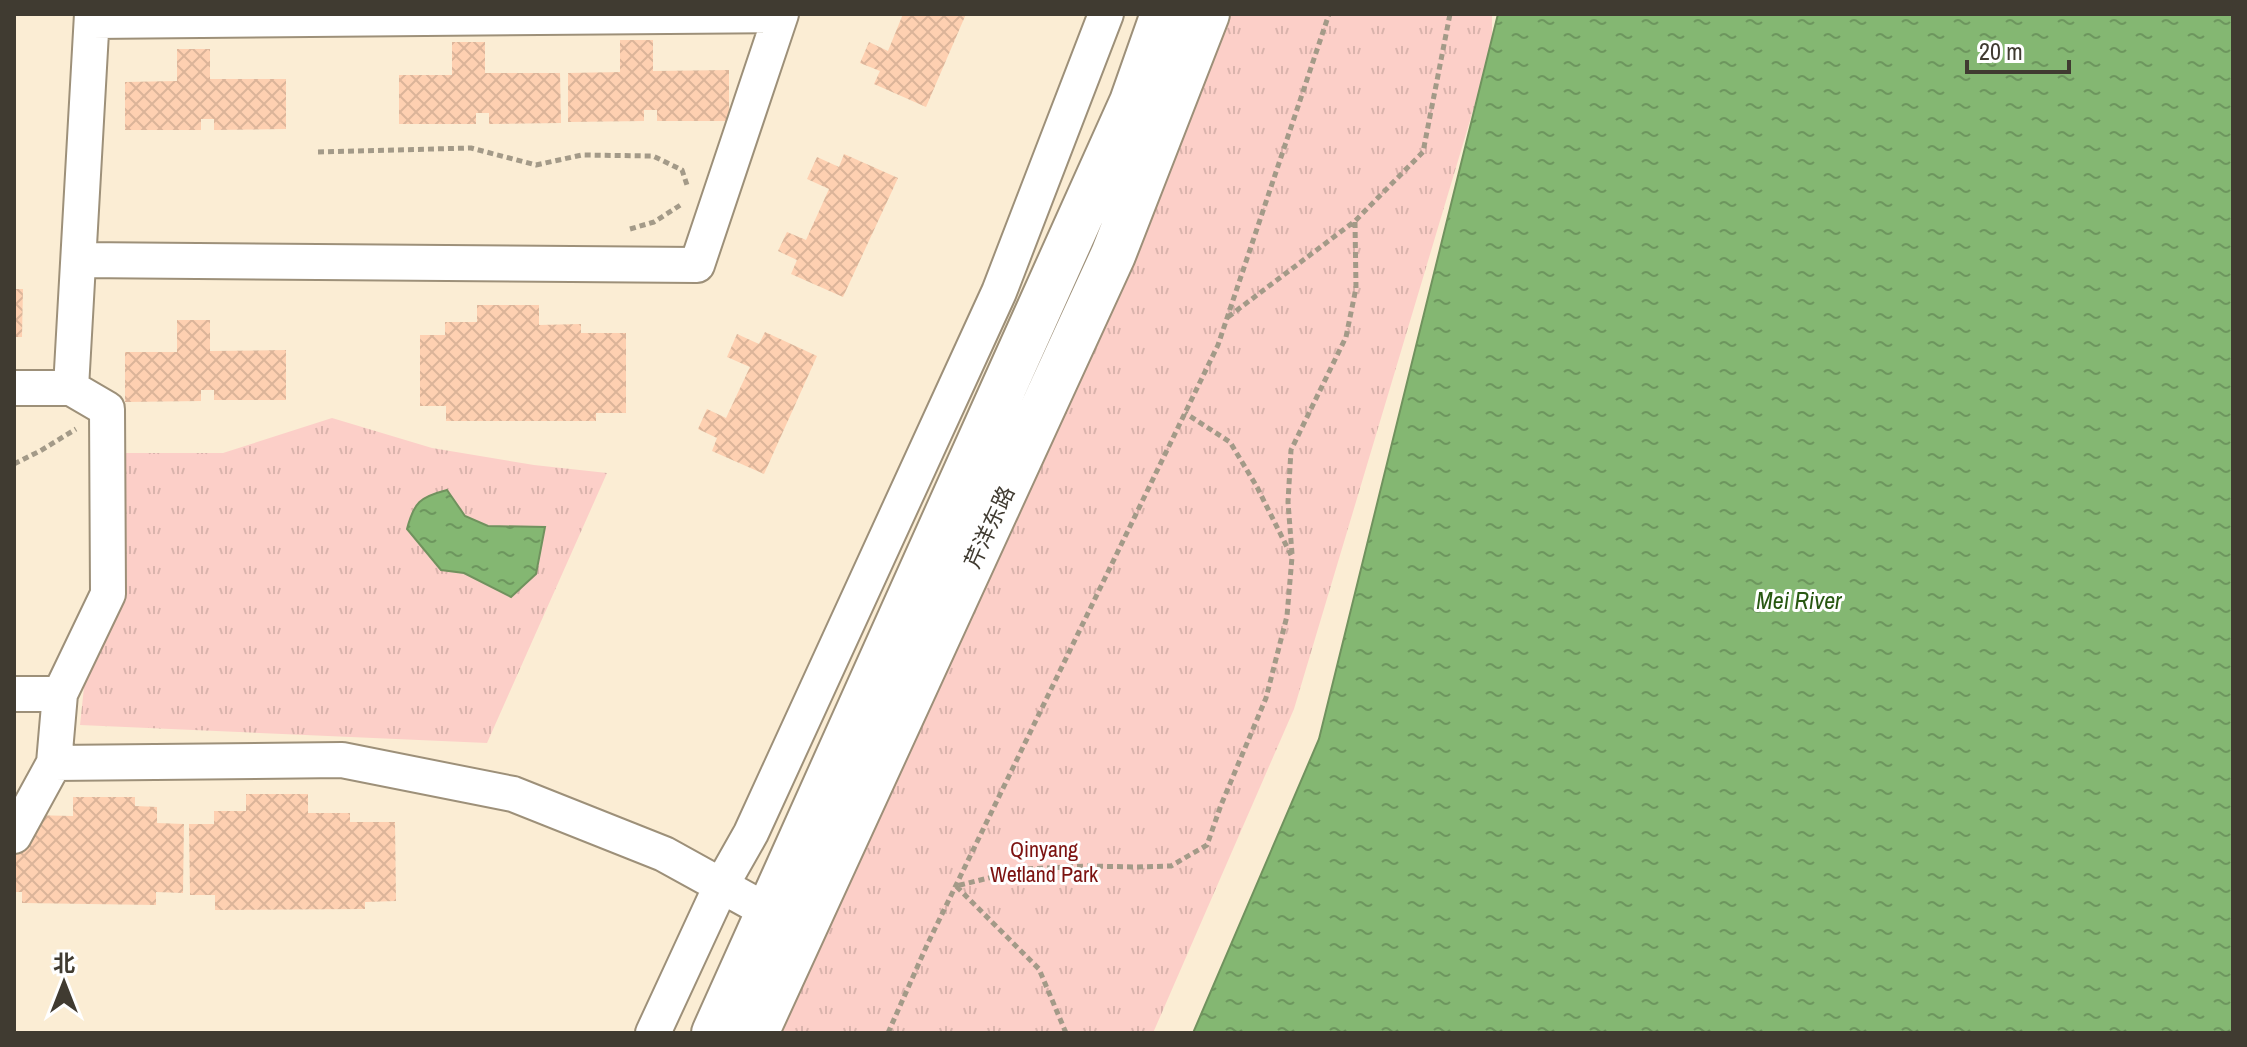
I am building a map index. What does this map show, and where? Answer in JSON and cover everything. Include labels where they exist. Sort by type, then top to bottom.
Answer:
[{"type":"main road","name":"芹洋东路","points":[[756,1033],[786,922],[1132,102],[1163,14]]},
{"type":"main road","name":"芹洋东路","points":[[714,1033],[786,922],[1113,255],[1207,14]]},
{"type":"street","points":[[71,388],[92,18],[781,14],[697,265],[80,260]]},
{"type":"street","points":[[653,1033],[721,886],[751,833],[999,292],[1106,14]]},
{"type":"street","points":[[14,388],[71,388],[107,409],[108,594],[60,694],[54,763],[14,836]]},
{"type":"street","points":[[14,694],[60,694]]},
{"type":"street","points":[[54,763],[342,760],[513,794],[664,854],[786,922]]},
{"type":"path","points":[[888,1033],[1218,345],[1329,14]]},
{"type":"path","points":[[1227,318],[1355,221],[1423,152],[1450,14]]},
{"type":"path","points":[[318,152],[471,148],[536,165],[582,155],[653,156],[682,170],[691,198],[654,222],[618,232]]},
{"type":"path","points":[[956,886],[1025,869],[1171,866],[1207,845],[1266,698],[1287,616],[1292,557],[1288,502],[1291,450],[1346,337],[1356,288],[1355,221]]},
{"type":"path","points":[[14,464],[107,409]]},
{"type":"path","points":[[1185,413],[1230,442],[1257,487],[1292,557]]},
{"type":"path","points":[[956,886],[1039,969],[1066,1033]]},
{"type":"green space","name":"Qinyang Wetland Park","points":[[1221,14],[1492,14],[1492,47],[1294,709],[1153,1033],[778,1033],[1045,460],[1217,35]]},
{"type":"green space","points":[[332,418],[432,448],[534,465],[607,473],[487,743],[80,725],[109,453],[223,453]]},
{"type":"water","name":"Mei River","points":[[1498,14],[2233,14],[2233,1033],[1193,1033],[1319,739]]},
{"type":"water","points":[[447,490],[465,516],[488,526],[545,527],[536,574],[511,597],[464,573],[441,570],[407,529],[412,512],[420,502]]},
{"type":"building","points":[[903,14],[966,14],[926,107],[874,84],[880,71],[860,63],[869,42],[888,51]]},
{"type":"building","points":[[620,40],[653,40],[653,71],[729,70],[729,121],[657,121],[657,110],[644,110],[644,121],[568,122],[568,73],[620,72]]},
{"type":"building","points":[[452,42],[485,42],[485,73],[560,73],[561,123],[489,124],[489,113],[476,113],[476,124],[399,124],[399,75],[452,75]]},
{"type":"building","points":[[177,49],[210,49],[210,79],[286,79],[286,129],[214,130],[214,119],[201,119],[201,130],[125,130],[125,82],[177,81]]},
{"type":"building","points":[[844,154],[898,178],[843,297],[791,274],[797,260],[778,251],[787,232],[806,240],[829,189],[807,179],[817,157],[839,167]]},
{"type":"building","points":[[14,289],[23,289],[22,337],[14,337]]},
{"type":"building","points":[[477,305],[539,305],[539,325],[581,324],[581,333],[626,333],[626,413],[596,413],[596,421],[446,421],[446,406],[420,406],[420,335],[445,335],[445,322],[477,322]]},
{"type":"building","points":[[177,320],[210,320],[210,351],[286,350],[286,400],[214,400],[214,390],[201,390],[201,401],[125,402],[125,352],[177,352]]},
{"type":"building","points":[[765,332],[817,356],[764,474],[712,451],[717,438],[698,429],[707,409],[726,418],[750,367],[727,357],[737,334],[759,344]]},
{"type":"building","points":[[246,794],[308,794],[308,813],[350,813],[350,822],[395,822],[396,901],[365,902],[365,909],[215,910],[215,895],[190,895],[189,824],[214,824],[214,811],[246,811]]},
{"type":"building","points":[[73,797],[135,797],[135,806],[157,807],[157,823],[184,824],[183,893],[156,892],[156,905],[22,903],[22,892],[14,892],[14,827],[29,815],[73,816]]}]
